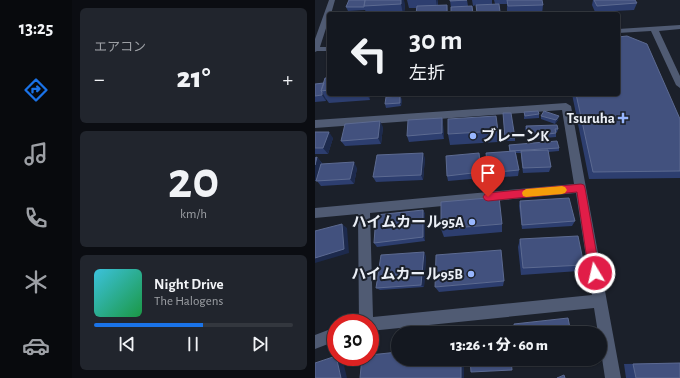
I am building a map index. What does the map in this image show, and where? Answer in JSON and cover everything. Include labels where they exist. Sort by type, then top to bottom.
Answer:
[{"type":"street","points":[[328,12],[332,0]]},
{"type":"street","points":[[327,15],[315,50],[327,49]]},
{"type":"street","points":[[620,31],[680,27]]},
{"type":"street","points":[[654,29],[680,85]]},
{"type":"street","points":[[315,124],[566,106],[613,378]]},
{"type":"street","points":[[315,213],[581,188]]},
{"type":"street","points":[[364,209],[366,314]]},
{"type":"street","points":[[379,323],[599,301]]},
{"type":"street","points":[[315,342],[327,337]]},
{"type":"building","points":[[349,0],[365,0],[364,7],[346,7]]},
{"type":"building","points":[[365,0],[401,0],[401,4],[364,6]]},
{"type":"building","points":[[507,0],[542,0],[543,5],[508,6]]},
{"type":"building","points":[[594,0],[635,0],[637,3],[597,6]]},
{"type":"building","points":[[499,4],[500,12],[477,12],[476,5]]},
{"type":"building","points":[[447,5],[447,12],[416,12],[417,6]]},
{"type":"building","points":[[472,6],[473,12],[451,12],[451,7]]},
{"type":"building","name":"Tsuruha","points":[[627,36],[647,44],[680,119],[680,171],[593,172],[576,96],[620,96],[620,37]]},
{"type":"building","points":[[325,78],[327,78],[327,90],[321,91]]},
{"type":"building","points":[[324,83],[321,91],[322,95],[315,96],[315,84]]},
{"type":"building","points":[[400,96],[400,103],[385,104],[386,97]]},
{"type":"building","points":[[538,111],[539,114],[525,116],[524,112]]},
{"type":"building","points":[[544,111],[559,116],[556,120],[541,116]]},
{"type":"building","points":[[503,113],[511,113],[515,138],[505,138]]},
{"type":"building","points":[[496,116],[498,131],[448,134],[448,119]]},
{"type":"building","points":[[442,118],[442,133],[407,136],[408,120]]},
{"type":"building","points":[[380,121],[378,138],[341,141],[345,124]]},
{"type":"building","points":[[557,125],[558,129],[555,129],[556,133],[533,136],[531,130],[527,130],[526,126]]},
{"type":"building","points":[[315,132],[329,132],[323,148],[315,148]]},
{"type":"building","points":[[557,141],[559,148],[510,151],[509,145]]},
{"type":"building","points":[[548,150],[551,167],[523,168],[521,151]]},
{"type":"building","points":[[515,151],[519,170],[488,173],[486,153]]},
{"type":"building","points":[[423,153],[421,175],[373,177],[377,155]]},
{"type":"building","points":[[479,153],[481,172],[447,176],[446,156]]},
{"type":"building","points":[[354,162],[350,179],[316,181],[321,164]]},
{"type":"building","name":"ハイムカール95A","points":[[499,197],[502,224],[441,229],[441,202]]},
{"type":"building","points":[[569,198],[575,221],[522,225],[520,201]]},
{"type":"building","points":[[423,210],[423,237],[374,243],[376,215]]},
{"type":"building","points":[[342,224],[344,249],[315,258],[315,231]]},
{"type":"building","points":[[578,236],[584,265],[523,268],[520,239]]},
{"type":"building","name":"ハイムカール95B","points":[[501,250],[504,281],[435,287],[436,255]]},
{"type":"building","points":[[424,252],[421,285],[376,288],[381,255]]},
{"type":"building","points":[[568,318],[570,326],[514,326],[514,324]]},
{"type":"building","points":[[391,353],[391,366],[461,366],[461,378],[360,378],[361,366],[379,366],[379,354]]},
{"type":"building","points":[[327,359],[327,366],[338,366],[341,378],[315,378],[315,363]]},
{"type":"building","points":[[680,363],[680,378],[636,378],[633,364]]},
{"type":"building","points":[[471,366],[512,366],[512,370],[471,372]]},
{"type":"building","points":[[564,375],[565,378],[557,378]]},
{"type":"slow traffic","points":[[526,193],[562,190]]},
{"type":"place","name":"Tsuruha","points":[[623,118]]},
{"type":"place","name":"ブレーンK","points":[[473,136]]},
{"type":"place","name":"ハイムカール95A","points":[[472,222]]},
{"type":"place","name":"ハイムカール95B","points":[[471,274]]},
{"type":"route","points":[[488,197],[581,188],[595,273]]}]
